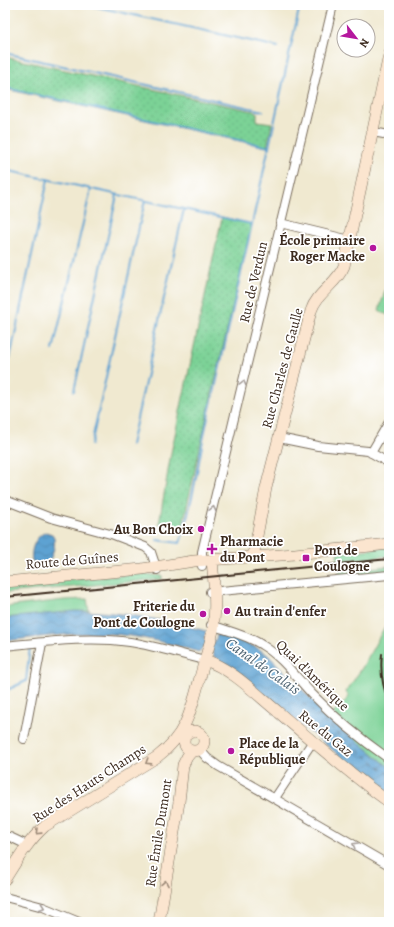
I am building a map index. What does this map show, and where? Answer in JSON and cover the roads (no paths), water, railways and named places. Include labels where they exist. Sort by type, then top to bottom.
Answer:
[{"type":"street","name":"Rue de Verdun","points":[[207,563],[204,545],[333,5]]},
{"type":"street","name":"Rue Charles de Gaulle","points":[[254,557],[265,495],[312,307],[341,273],[346,260],[389,55]]},
{"type":"street","points":[[373,132],[389,135]]},
{"type":"street","points":[[280,223],[350,240]]},
{"type":"street","points":[[371,453],[389,422]]},
{"type":"street","points":[[279,438],[318,446],[365,451],[389,463]]},
{"type":"street","points":[[5,500],[51,518],[114,535],[145,547],[151,552],[156,568]]},
{"type":"street","points":[[207,563],[389,544]]},
{"type":"street","points":[[207,563],[270,561],[295,554]]},
{"type":"street","points":[[5,646],[42,642],[97,640],[120,641],[206,657],[212,629],[212,592],[207,563]]},
{"type":"street","name":"Route de Guînes","points":[[5,582],[142,569],[156,568],[170,570],[207,563]]},
{"type":"street","points":[[212,592],[389,576]]},
{"type":"street","name":"Quai d'Amérique","points":[[212,629],[252,639],[274,653],[312,694],[338,719],[389,759]]},
{"type":"street","points":[[24,739],[42,642]]},
{"type":"street","name":"Rue des Hauts Champs","points":[[163,752],[179,735],[191,713],[206,657]]},
{"type":"street","name":"Rue du Gaz","points":[[206,657],[241,682],[358,779],[389,802]]},
{"type":"street","points":[[191,713],[189,734],[185,745],[188,749],[196,750],[234,775],[389,865]]},
{"type":"street","points":[[189,734],[199,732],[203,737],[204,743],[196,750]]},
{"type":"street","name":"Rue des Hauts Champs","points":[[5,879],[35,835],[51,822],[179,743],[189,734]]},
{"type":"street","points":[[275,798],[313,741]]},
{"type":"street","name":"Rue Émile Dumont","points":[[159,922],[184,765],[187,757],[196,750]]},
{"type":"street","points":[[5,837],[27,845]]},
{"type":"street","points":[[5,897],[43,907],[79,922]]},
{"type":"water","points":[[46,532],[52,534],[54,537],[54,545],[52,555],[46,565],[32,561],[32,552],[36,540]]},
{"type":"water","name":"Canal de Calais","points":[[75,611],[125,614],[174,623],[206,631],[204,639],[215,641],[217,635],[219,634],[245,642],[259,649],[268,655],[329,717],[389,767],[389,796],[234,670],[214,657],[212,651],[202,648],[199,652],[145,638],[112,634],[72,634],[5,641],[5,618]]},
{"type":"waterway","points":[[88,5],[278,47]]},
{"type":"waterway","points":[[252,224],[300,5]]},
{"type":"waterway","points":[[5,53],[263,111]]},
{"type":"waterway","points":[[5,88],[269,147]]},
{"type":"waterway","points":[[5,170],[252,224],[205,430],[190,506],[180,543],[157,540]]},
{"type":"waterway","points":[[5,183],[8,171]]},
{"type":"waterway","points":[[10,358],[48,179]]},
{"type":"waterway","points":[[53,350],[91,189]]},
{"type":"waterway","points":[[74,391],[117,195]]},
{"type":"waterway","points":[[91,445],[145,200]]},
{"type":"waterway","points":[[131,445],[184,209]]},
{"type":"waterway","points":[[5,691],[26,681],[30,647]]},
{"type":"railway","points":[[5,597],[389,559]]},
{"type":"railway","points":[[382,654],[382,678],[389,702]]},
{"type":"place","name":"École primaire Roger Macke","points":[[373,248]]},
{"type":"place","name":"Au Bon Choix","points":[[201,529]]},
{"type":"place","name":"Pharmacie du Pont","points":[[212,549]]},
{"type":"place","name":"Pont de Coulogne","points":[[306,558]]},
{"type":"place","name":"Au train d'enfer","points":[[227,611]]},
{"type":"place","name":"Friterie du Pont de Coulogne","points":[[203,614]]},
{"type":"place","name":"Place de la République","points":[[231,751]]}]
